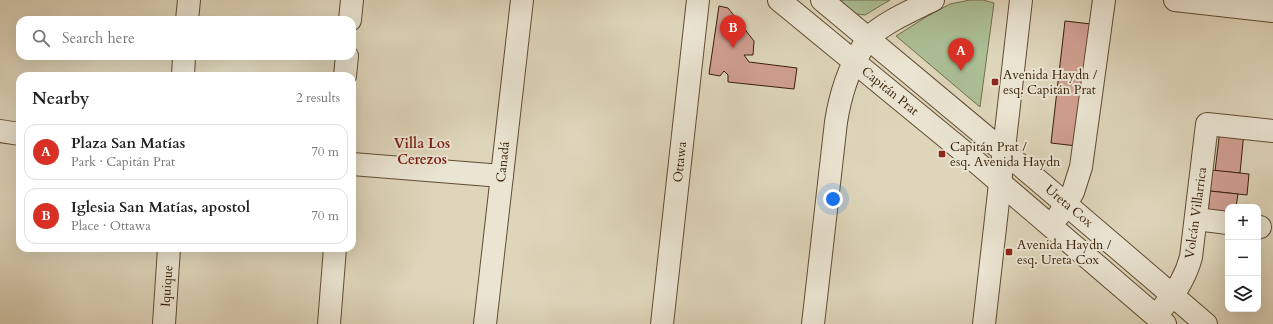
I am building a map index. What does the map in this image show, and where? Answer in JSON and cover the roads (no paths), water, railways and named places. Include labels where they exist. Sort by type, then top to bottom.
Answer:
[{"type":"street","points":[[187,16],[189,0]]},
{"type":"street","points":[[350,16],[352,0]]},
{"type":"street","name":"Canadá","points":[[485,324],[522,0]]},
{"type":"street","name":"Ottawa","points":[[662,324],[698,0]]},
{"type":"street","name":"Capitán Prat","points":[[779,0],[1000,182]]},
{"type":"street","points":[[801,18],[817,0]]},
{"type":"street","name":"Capitán Prat","points":[[822,0],[1004,151]]},
{"type":"street","points":[[813,324],[836,122],[842,93],[854,61],[868,39],[887,24],[933,0]]},
{"type":"street","points":[[984,324],[1021,0]]},
{"type":"street","points":[[1051,226],[1073,192],[1082,167],[1104,0]]},
{"type":"street","points":[[1176,0],[1273,11]]},
{"type":"street","points":[[183,72],[184,60]]},
{"type":"street","points":[[345,72],[347,60]]},
{"type":"street","name":"Volcán Villarrica","points":[[1161,320],[1173,295],[1182,282],[1188,269],[1191,257],[1207,124],[1273,131]]},
{"type":"street","points":[[0,131],[16,133]]},
{"type":"street","name":"Ureta Cox","points":[[1004,151],[1206,324]]},
{"type":"street","points":[[356,164],[502,176]]},
{"type":"street","name":"Ureta Cox","points":[[1000,182],[1161,320]]},
{"type":"street","points":[[1196,219],[1225,223]]},
{"type":"street","name":"Iquique","points":[[164,324],[169,252]]},
{"type":"street","points":[[329,324],[335,252]]},
{"type":"place","name":"Iglesia San Matías, apostol","points":[[733,48]]},
{"type":"place","name":"Plaza San Matías","points":[[961,71]]},
{"type":"place","name":"Avenida Haydn / esq. Capitán Prat","points":[[995,82]]},
{"type":"place","name":"Capitán Prat / esq. Avenida Haydn","points":[[942,154]]},
{"type":"place","name":"Avenida Haydn / esq. Ureta Cox","points":[[1009,252]]},
{"type":"district","name":"Villa Los Cerezos","points":[[422,152]]}]
